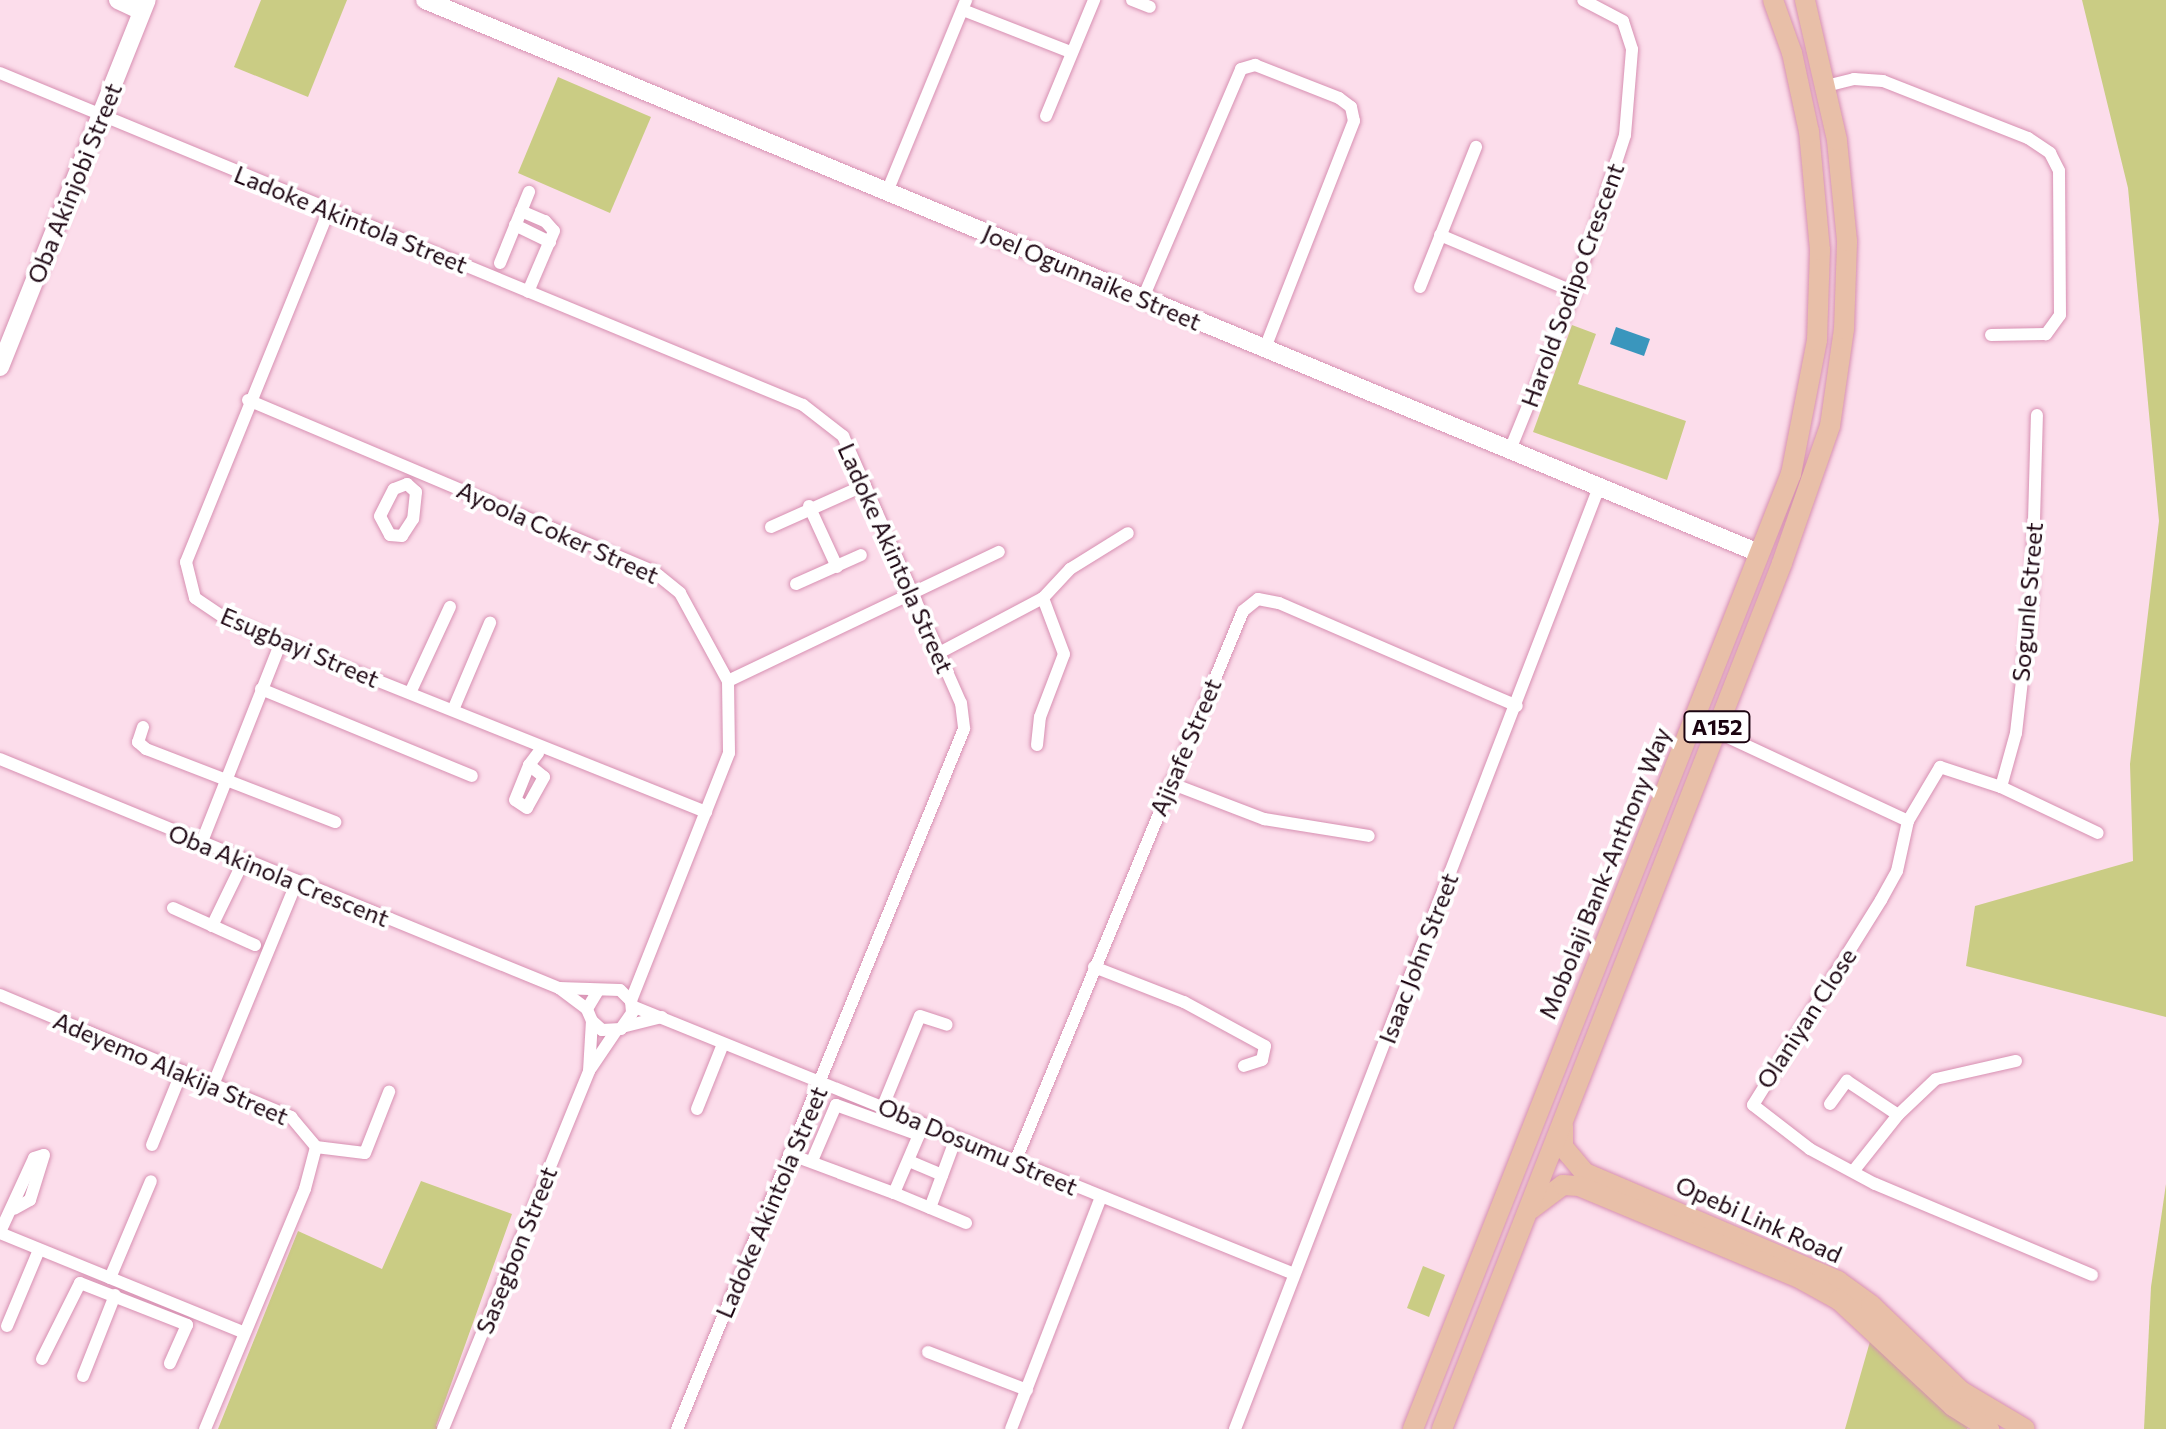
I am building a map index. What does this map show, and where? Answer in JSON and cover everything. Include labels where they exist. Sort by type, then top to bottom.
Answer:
[{"type":"main road","name":"Mobolaji Bank-Anthony Way","points":[[1414,1429],[1791,474],[1813,369],[1820,299],[1818,207],[1809,132],[1792,53],[1773,0]]},
{"type":"main road","name":"Mobolaji Bank-Anthony Way","points":[[1442,1429],[1812,483],[1835,401],[1847,241],[1842,172],[1826,86],[1805,0]]},
{"type":"main road","name":"Opebi Link Road","points":[[1563,1119],[1563,1147],[1585,1173],[1838,1281],[1871,1305],[1961,1391],[2025,1429]]},
{"type":"main road","name":"Opebi Link Road","points":[[1526,1214],[1547,1193],[1563,1185],[1579,1186],[1799,1278],[1839,1300],[1953,1406],[1989,1429]]},
{"type":"main road","points":[[1430,1384],[1430,1398],[1436,1407],[1456,1397]]},
{"type":"main road","points":[[1414,1429],[1425,1424],[1434,1429]]},
{"type":"street","points":[[118,0],[145,5]]},
{"type":"street","name":"Joel Ogunnaike Street","points":[[425,0],[1759,553]]},
{"type":"street","points":[[1046,116],[1094,0]]},
{"type":"street","points":[[1132,0],[1150,7]]},
{"type":"street","name":"Harold Sodipo Crescent","points":[[1510,450],[1574,292],[1615,176],[1625,135],[1632,49],[1623,21],[1583,0]]},
{"type":"street","name":"Oba Akinjobi Street","points":[[0,367],[145,5]]},
{"type":"street","points":[[887,192],[964,5],[1070,52]]},
{"type":"street","points":[[1143,298],[1241,69],[1255,65],[1339,98],[1351,107],[1354,121],[1265,348]]},
{"type":"street","name":"Ladoke Akintola Street","points":[[0,73],[803,405],[843,436],[914,590],[961,703],[964,729],[677,1429]]},
{"type":"street","points":[[1826,86],[1854,79],[1883,81],[2028,138],[2050,153],[2059,171],[2060,315],[2046,334],[1991,335]]},
{"type":"street","points":[[1420,287],[1476,147]]},
{"type":"street","points":[[500,263],[529,192]]},
{"type":"street","name":"Esugbayi Street","points":[[329,210],[248,400],[186,562],[186,576],[204,606],[281,642],[706,812]]},
{"type":"street","points":[[521,211],[552,226],[550,242],[528,292]]},
{"type":"street","points":[[515,225],[550,242]]},
{"type":"street","points":[[1440,235],[1574,292]]},
{"type":"street","name":"Ayoola Coker Street","points":[[248,400],[669,582],[704,630],[728,681],[729,753],[631,1003]]},
{"type":"street","name":"Sogunle Street","points":[[2001,787],[2016,733],[2032,592],[2037,415]]},
{"type":"street","points":[[407,484],[412,470]]},
{"type":"street","points":[[771,527],[809,506],[865,485]]},
{"type":"street","name":"Isaac John Street","points":[[1235,1429],[1517,706],[1599,487]]},
{"type":"street","points":[[809,506],[837,567]]},
{"type":"street","points":[[939,653],[1043,598],[1070,569],[1128,533]]},
{"type":"street","points":[[728,681],[999,552]]},
{"type":"street","points":[[796,584],[861,555]]},
{"type":"street","points":[[1037,745],[1040,717],[1064,654],[1043,598]]},
{"type":"street","name":"Ajisafe Street","points":[[1015,1162],[1243,611],[1258,599],[1279,603],[1517,706]]},
{"type":"street","points":[[410,693],[450,607]]},
{"type":"street","points":[[453,710],[490,623]]},
{"type":"street","points":[[201,844],[281,642]]},
{"type":"street","points":[[261,689],[472,776]]},
{"type":"street","points":[[143,727],[138,742],[146,749],[335,822]]},
{"type":"street","points":[[1715,731],[1908,821],[1940,767],[2001,787],[2098,833]]},
{"type":"street","points":[[529,765],[538,753]]},
{"type":"street","name":"Oba Akinola Crescent","points":[[0,759],[201,844],[559,988]]},
{"type":"street","points":[[1170,783],[1264,819],[1369,836]]},
{"type":"street","name":"Olaniyan Close","points":[[1908,821],[1897,871],[1753,1100],[1757,1112],[1810,1149],[1855,1169],[1875,1184],[2092,1275]]},
{"type":"street","points":[[212,926],[244,860]]},
{"type":"street","points":[[213,1085],[297,881]]},
{"type":"street","points":[[173,908],[255,945]]},
{"type":"street","points":[[1094,967],[1184,1002],[1265,1046],[1262,1060],[1244,1066]]},
{"type":"street","points":[[559,988],[620,990],[631,1003],[621,1029]]},
{"type":"street","points":[[559,988],[602,1030],[621,1029],[662,1017]]},
{"type":"street","points":[[589,1015],[598,991]]},
{"type":"street","name":"Adeyemo Alakija Street","points":[[0,995],[291,1117],[316,1147]]},
{"type":"street","name":"Oba Dosumu Street","points":[[631,1003],[723,1044],[1294,1274]]},
{"type":"street","name":"Sasegbon Street","points":[[589,1015],[589,1071]]},
{"type":"street","points":[[883,1106],[920,1016],[947,1025]]},
{"type":"street","name":"Sasegbon Street","points":[[443,1429],[589,1071],[621,1029]]},
{"type":"street","points":[[697,1109],[723,1044]]},
{"type":"street","points":[[1855,1169],[1898,1115],[1951,1072],[2016,1061]]},
{"type":"street","points":[[152,1145],[182,1071]]},
{"type":"street","points":[[1830,1104],[1847,1081],[1898,1115]]},
{"type":"street","points":[[205,1429],[242,1332],[305,1189],[316,1147],[365,1153],[389,1092]]},
{"type":"street","points":[[812,1161],[836,1105],[920,1133],[894,1193]]},
{"type":"street","points":[[930,1208],[956,1138]]},
{"type":"street","points":[[789,1154],[966,1223]]},
{"type":"street","points":[[909,1161],[942,1175]]},
{"type":"street","points":[[110,1278],[151,1181]]},
{"type":"street","points":[[1011,1429],[1101,1197]]},
{"type":"street","points":[[14,1209],[0,1233],[110,1278],[193,1328],[170,1363]]},
{"type":"street","points":[[7,1326],[39,1250]]},
{"type":"street","points":[[42,1359],[76,1283],[242,1332]]},
{"type":"street","points":[[83,1376],[115,1295]]},
{"type":"street","points":[[928,1352],[1027,1390]]},
{"type":"green space","points":[[261,0],[347,0],[308,97],[234,67]]},
{"type":"green space","points":[[2082,0],[2166,0],[2166,1017],[1966,966],[1975,906],[2133,861],[2130,764],[2159,521],[2128,188]]},
{"type":"green space","points":[[558,77],[651,117],[610,213],[518,173]]},
{"type":"green space","points":[[1572,325],[1596,334],[1578,384],[1686,421],[1667,480],[1533,432]]},
{"type":"green space","points":[[421,1181],[512,1214],[436,1426],[445,1429],[218,1429],[298,1231],[382,1269]]},
{"type":"green space","points":[[2166,1184],[2166,1429],[2144,1429],[2151,1287]]},
{"type":"green space","points":[[1423,1266],[1445,1275],[1429,1317],[1407,1308]]},
{"type":"green space","points":[[1871,1338],[1968,1427],[1967,1429],[1845,1429]]},
{"type":"water","points":[[1616,327],[1650,339],[1644,356],[1610,344]]}]
